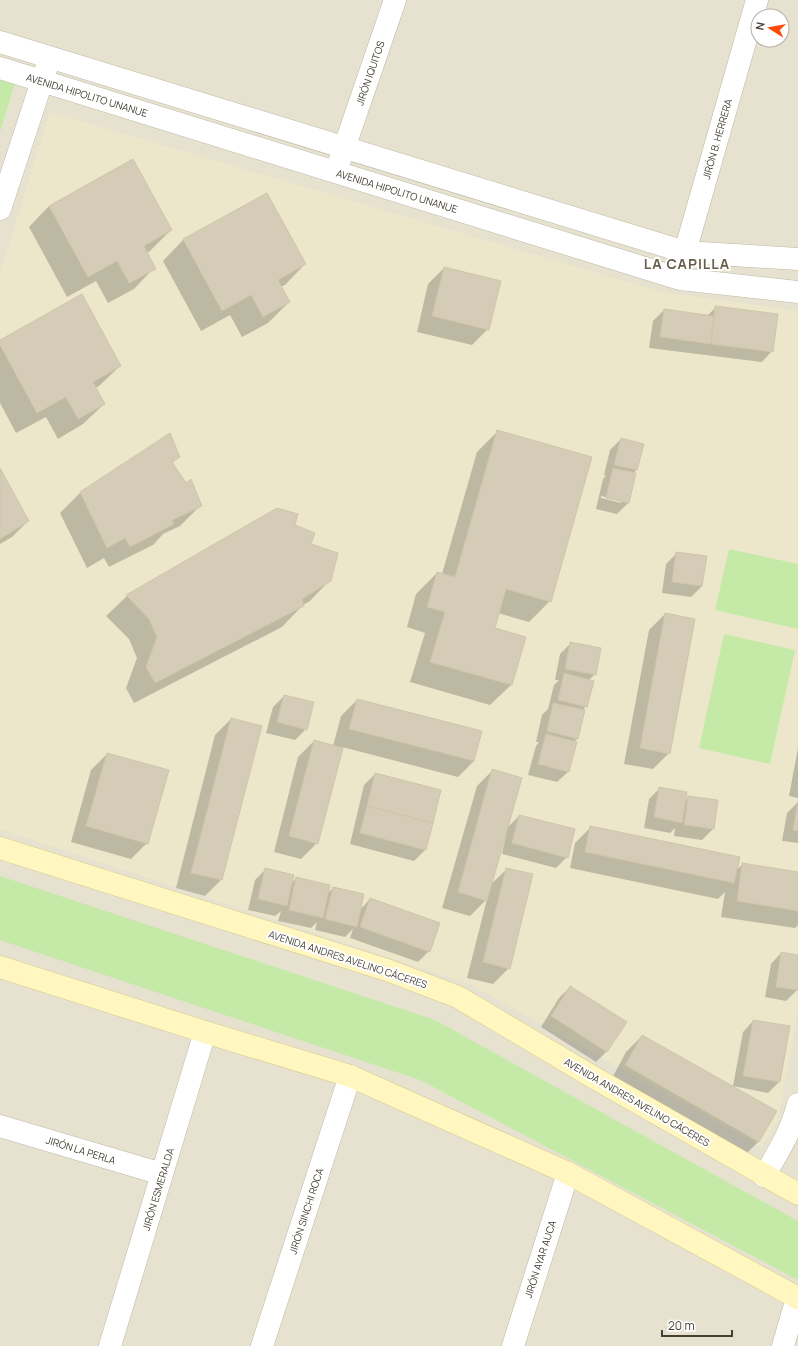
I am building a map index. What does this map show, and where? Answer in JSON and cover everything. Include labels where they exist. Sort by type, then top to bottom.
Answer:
[{"type":"main road","name":"AVENIDA ANDRES AVELINO CÁCERES","points":[[0,848],[387,970],[458,997],[591,1076],[764,1176],[798,1194]]},
{"type":"main road","points":[[0,967],[350,1076],[568,1173],[798,1298]]},
{"type":"street","name":"JIRÓN IQUITOS","points":[[336,172],[395,0]]},
{"type":"street","name":"JIRÓN B. HERRERA","points":[[680,279],[685,252],[757,0]]},
{"type":"street","points":[[0,42],[685,252],[798,259]]},
{"type":"street","points":[[0,209],[49,58]]},
{"type":"street","name":"AVENIDA HIPOLITO UNANUE","points":[[0,68],[680,279],[798,292]]},
{"type":"street","name":"JIRÓN ESMERALDA","points":[[110,1346],[205,1032]]},
{"type":"street","name":"JIRÓN SINCHI ROCA","points":[[262,1346],[350,1076]]},
{"type":"street","points":[[764,1176],[793,1124],[798,1104]]},
{"type":"street","name":"JIRÓN LA PERLA","points":[[0,1126],[162,1174]]},
{"type":"street","name":"JIRÓN AYAR AUCA","points":[[513,1346],[568,1173]]},
{"type":"street","points":[[783,1346],[798,1298]]},
{"type":"shaded area","points":[[0,0],[798,0],[798,1346],[0,1346]]},
{"type":"shaded area","points":[[50,112],[661,292],[798,311],[798,1012],[778,1120],[762,1147],[470,984],[0,829],[0,274]]},
{"type":"green space","points":[[0,75],[16,80],[0,132]]},
{"type":"green space","points":[[729,549],[798,564],[798,629],[715,610]]},
{"type":"green space","points":[[724,634],[795,650],[770,764],[699,748]]},
{"type":"green space","points":[[0,876],[435,1020],[798,1221],[798,1280],[420,1080],[0,940]]},
{"type":"building","points":[[133,159],[172,230],[144,246],[156,269],[129,283],[117,261],[88,277],[49,206]]},
{"type":"building","points":[[267,193],[306,264],[278,280],[290,302],[263,317],[251,295],[222,311],[183,239]]},
{"type":"building","points":[[444,267],[501,281],[489,330],[432,316]]},
{"type":"building","points":[[82,294],[121,366],[93,382],[105,404],[78,419],[66,397],[37,413],[0,345],[0,340]]},
{"type":"building","points":[[715,306],[778,314],[773,352],[711,344]]},
{"type":"building","points":[[664,309],[714,316],[711,344],[660,337]]},
{"type":"building","points":[[497,430],[592,457],[551,602],[506,589],[495,628],[526,637],[512,685],[430,662],[445,612],[427,607],[437,572],[455,577]]},
{"type":"building","points":[[170,433],[180,457],[172,462],[186,483],[191,479],[202,506],[172,520],[174,524],[130,547],[125,538],[107,548],[80,492]]},
{"type":"building","points":[[621,438],[644,444],[637,470],[614,465]]},
{"type":"building","points":[[0,468],[29,521],[0,539]]},
{"type":"building","points":[[613,468],[636,473],[629,503],[606,498]]},
{"type":"building","points":[[277,508],[298,514],[295,525],[315,533],[311,544],[338,553],[331,581],[302,599],[304,606],[155,683],[146,667],[157,637],[149,619],[126,595]]},
{"type":"building","points":[[676,552],[707,556],[702,586],[672,582]]},
{"type":"building","points":[[665,613],[695,619],[670,754],[640,748]]},
{"type":"building","points":[[570,642],[601,648],[596,675],[565,669]]},
{"type":"building","points":[[564,673],[594,681],[587,707],[558,700]]},
{"type":"building","points":[[284,695],[314,702],[307,730],[277,722]]},
{"type":"building","points":[[357,699],[482,731],[474,761],[349,729]]},
{"type":"building","points":[[553,703],[585,710],[578,739],[547,731]]},
{"type":"building","points":[[231,718],[262,726],[222,880],[191,873]]},
{"type":"building","points":[[546,734],[577,742],[569,772],[538,764]]},
{"type":"building","points":[[314,740],[343,748],[318,844],[289,836]]},
{"type":"building","points":[[107,753],[169,770],[148,844],[86,826]]},
{"type":"building","points":[[492,769],[522,778],[487,901],[458,892]]},
{"type":"building","points":[[375,773],[441,790],[433,823],[367,806]]},
{"type":"building","points":[[659,787],[687,792],[682,823],[654,817]]},
{"type":"building","points":[[688,796],[718,800],[714,829],[684,825]]},
{"type":"building","points":[[798,801],[798,831],[793,830]]},
{"type":"building","points":[[367,806],[433,823],[426,850],[360,833]]},
{"type":"building","points":[[519,815],[575,829],[568,858],[512,843]]},
{"type":"building","points":[[590,826],[740,857],[734,883],[585,852]]},
{"type":"building","points":[[742,863],[798,872],[798,911],[737,901]]},
{"type":"building","points":[[265,868],[294,875],[287,906],[258,899]]},
{"type":"building","points":[[506,868],[533,874],[510,969],[483,962]]},
{"type":"building","points":[[296,877],[330,885],[323,918],[289,910]]},
{"type":"building","points":[[333,887],[364,894],[357,927],[325,919]]},
{"type":"building","points":[[370,898],[440,923],[430,952],[360,927]]},
{"type":"building","points":[[781,952],[798,955],[798,990],[776,987]]},
{"type":"building","points":[[570,986],[627,1022],[607,1052],[551,1016]]},
{"type":"building","points":[[753,1020],[790,1026],[780,1082],[743,1076]]},
{"type":"building","points":[[642,1035],[777,1111],[759,1142],[625,1065]]},
{"type":"district","name":"LA CAPILLA","points":[[687,264]]}]
